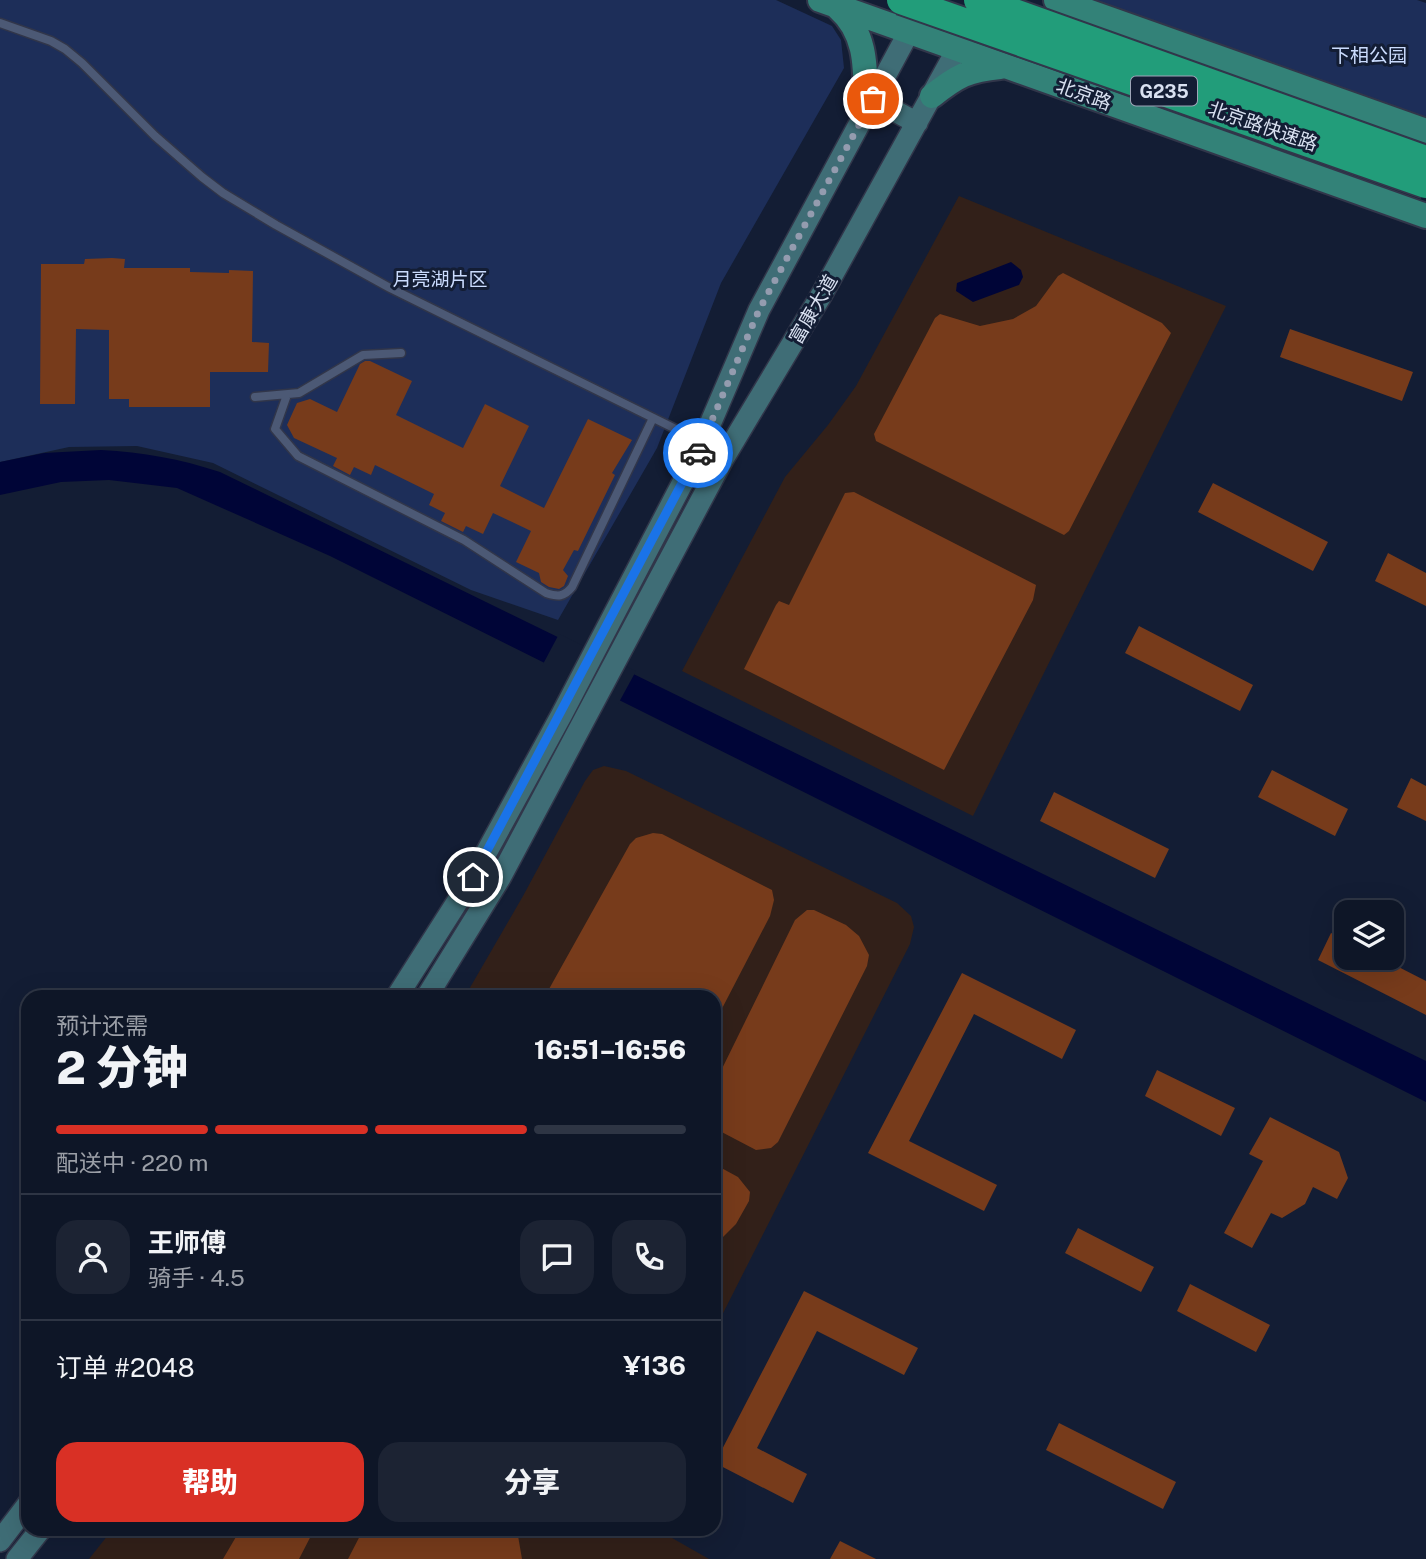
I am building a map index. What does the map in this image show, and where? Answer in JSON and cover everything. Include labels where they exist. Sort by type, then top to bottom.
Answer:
[{"type":"highway","name":"北京路快速路","points":[[901,0],[1426,184]]},
{"type":"highway","name":"北京路快速路","points":[[978,0],[1426,160]]},
{"type":"main road","points":[[1056,0],[1426,131]]},
{"type":"main road","name":"北京路","points":[[828,3],[1426,216]]},
{"type":"main road","points":[[828,3],[852,20],[860,36],[870,105]]},
{"type":"main road","points":[[932,96],[969,71],[1005,66]]},
{"type":"street","points":[[401,990],[473,877],[618,605],[702,442],[759,310],[926,0]]},
{"type":"street","name":"富康大道","points":[[431,990],[500,878],[723,459],[799,334],[983,0]]},
{"type":"street","points":[[870,105],[917,123]]},
{"type":"street","points":[[0,1541],[21,1513]]},
{"type":"street","points":[[18,1559],[35,1536]]},
{"type":"lane","points":[[0,23],[51,41],[82,62],[155,136],[223,193],[390,288],[702,442]]},
{"type":"lane","points":[[255,397],[287,396],[310,388],[363,355],[401,353]]},
{"type":"lane","points":[[287,396],[275,429],[298,456],[464,540],[546,593],[557,596],[567,593],[572,587],[653,418]]},
{"type":"shaded area","points":[[959,196],[1226,306],[973,816],[682,671],[785,477],[856,386]]},
{"type":"shaded area","points":[[1011,262],[1021,270],[1023,277],[1019,285],[973,302],[956,291],[957,283]]},
{"type":"shaded area","points":[[101,450],[161,457],[220,472],[1426,1061],[1426,1102],[330,556],[177,488],[109,480],[61,482],[0,495],[0,462],[44,453]]},
{"type":"shaded area","points":[[604,766],[626,771],[897,903],[911,916],[914,927],[910,944],[721,1317],[721,990],[469,990],[593,770]]},
{"type":"shaded area","points":[[107,1536],[669,1536],[709,1559],[89,1559]]},
{"type":"green space","name":"月亮湖片区","points":[[0,0],[776,0],[832,26],[841,40],[844,68],[721,283],[657,448],[558,620],[471,590],[213,463],[137,446],[69,447],[0,462]]},
{"type":"green space","name":"下相公园","points":[[1062,0],[1417,0],[1426,3],[1426,134]]},
{"type":"pier","points":[[559,634],[636,671],[618,704],[542,666]]},
{"type":"building","points":[[85,259],[125,259],[124,268],[190,268],[190,272],[229,273],[229,270],[253,271],[252,342],[269,343],[268,372],[210,372],[210,407],[129,407],[129,399],[109,399],[109,330],[76,329],[75,404],[40,404],[41,264],[84,264]]},
{"type":"building","points":[[1063,273],[1162,323],[1171,333],[1069,531],[1064,535],[876,441],[874,434],[935,318],[940,314],[980,326],[1013,319],[1036,306]]},
{"type":"building","points":[[1290,329],[1413,372],[1402,401],[1280,357]]},
{"type":"building","points":[[365,361],[412,381],[396,415],[463,448],[485,404],[529,426],[500,486],[544,508],[588,419],[632,440],[612,473],[615,475],[578,551],[574,550],[563,570],[568,576],[564,586],[559,589],[549,587],[541,582],[539,573],[516,562],[531,531],[493,513],[483,534],[466,526],[463,532],[441,521],[445,513],[429,505],[434,494],[375,465],[371,475],[354,467],[350,475],[333,466],[337,458],[294,438],[287,425],[297,403],[310,399],[337,412],[360,364]]},
{"type":"building","points":[[1213,483],[1328,542],[1313,571],[1198,512]]},
{"type":"building","points":[[854,492],[1036,585],[1033,600],[944,770],[744,669],[776,605],[779,601],[789,605],[845,493]]},
{"type":"building","points":[[1388,553],[1426,573],[1426,606],[1375,581]]},
{"type":"building","points":[[1139,626],[1253,685],[1240,711],[1125,653]]},
{"type":"building","points":[[1272,770],[1348,809],[1335,836],[1258,797]]},
{"type":"building","points":[[1411,778],[1426,786],[1426,821],[1397,807]]},
{"type":"building","points":[[1054,792],[1169,849],[1155,878],[1040,821]]},
{"type":"building","points":[[653,833],[662,834],[772,890],[774,900],[770,916],[721,1010],[721,990],[548,990],[630,844],[636,838]]},
{"type":"building","points":[[807,910],[814,910],[846,925],[859,936],[869,955],[867,966],[778,1142],[771,1148],[756,1150],[721,1132],[721,1071],[795,920]]},
{"type":"building","points":[[1331,933],[1334,934],[1334,968],[1318,960]]},
{"type":"building","points":[[1338,970],[1404,970],[1426,981],[1426,1015]]},
{"type":"building","points":[[962,973],[1076,1030],[1062,1059],[974,1014],[909,1141],[997,1185],[984,1211],[868,1153]]},
{"type":"building","points":[[1157,1070],[1235,1108],[1221,1136],[1145,1096]]},
{"type":"building","points":[[1270,1117],[1339,1152],[1348,1178],[1337,1199],[1313,1187],[1305,1204],[1282,1218],[1271,1213],[1252,1248],[1224,1233],[1263,1161],[1249,1154]]},
{"type":"building","points":[[721,1168],[738,1177],[750,1192],[749,1201],[736,1224],[721,1239]]},
{"type":"building","points":[[1078,1228],[1154,1267],[1141,1292],[1065,1253]]},
{"type":"building","points":[[1190,1284],[1270,1325],[1256,1352],[1177,1311]]},
{"type":"building","points":[[804,1291],[918,1348],[904,1375],[817,1331],[757,1448],[807,1474],[793,1503],[721,1466],[721,1451]]},
{"type":"building","points":[[1059,1423],[1176,1482],[1163,1509],[1046,1450]]},
{"type":"building","points":[[236,1536],[311,1536],[299,1559],[223,1559]]},
{"type":"building","points":[[360,1536],[518,1536],[522,1559],[348,1559]]},
{"type":"building","points":[[840,1541],[876,1559],[830,1559]]},
{"type":"way so far","points":[[698,453],[759,310],[873,99]]},
{"type":"route","points":[[473,877],[562,714],[698,453]]}]
